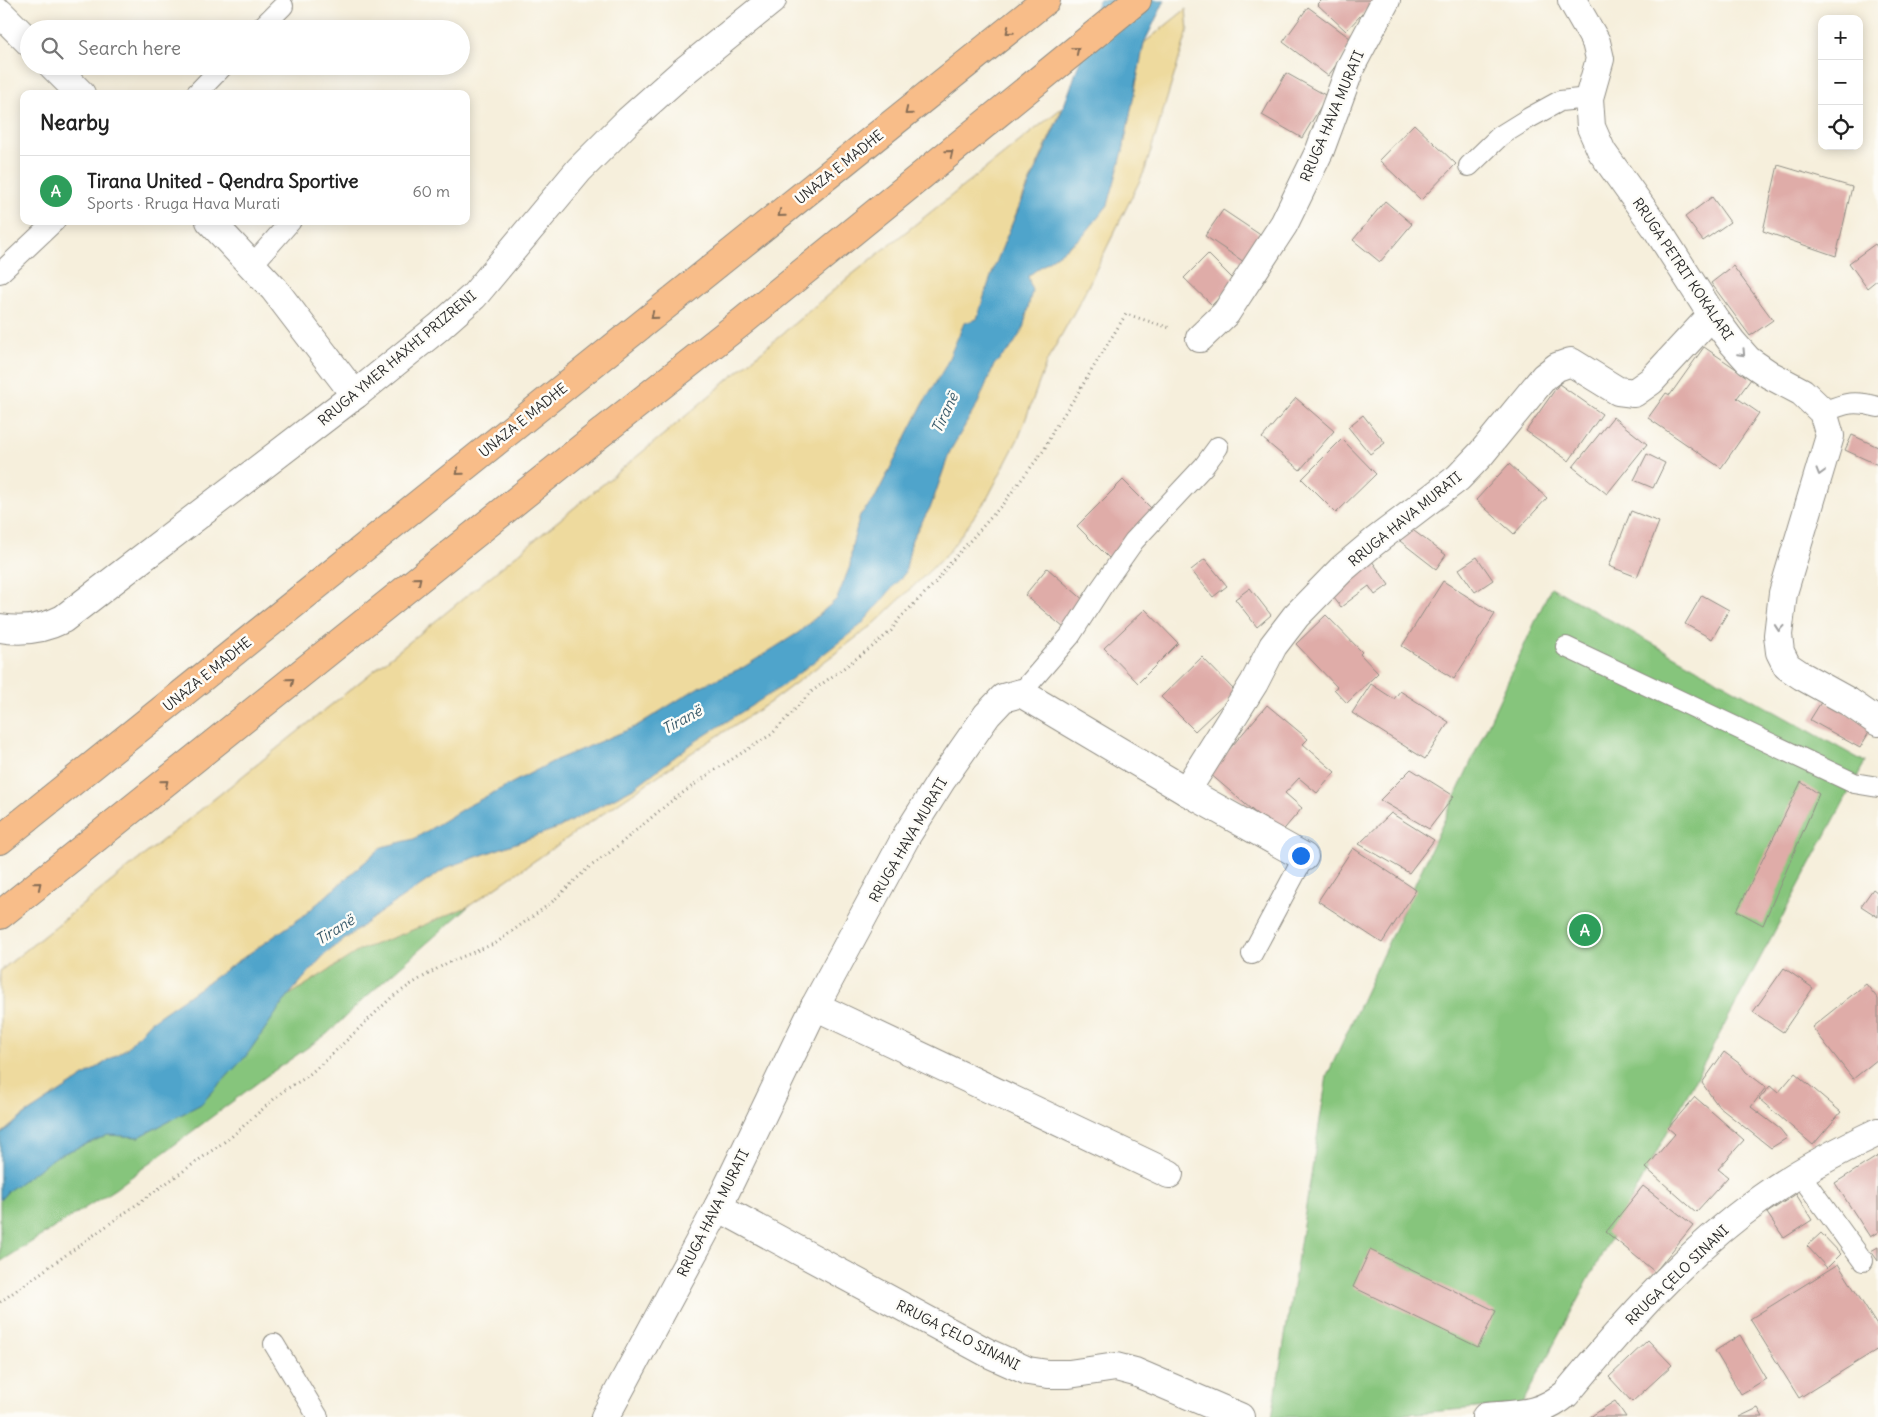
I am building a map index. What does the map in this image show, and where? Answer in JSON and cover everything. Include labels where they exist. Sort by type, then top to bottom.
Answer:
[{"type":"highway","name":"UNAZA E MADHE","points":[[0,840],[1046,0]]},
{"type":"highway","points":[[0,915],[587,444],[743,322],[1138,0]]},
{"type":"street","name":"RRUGA YMER HAXHI PRIZRENI","points":[[0,628],[11,630],[31,629],[48,626],[64,619],[355,396],[474,296],[578,170],[628,121],[683,72],[772,0]]},
{"type":"street","name":"RRUGA HAVA MURATI","points":[[1200,338],[1226,313],[1284,224],[1320,150],[1351,66],[1386,0]]},
{"type":"street","name":"RRUGA PETRIT KOKALARI","points":[[1572,0],[1596,42],[1600,58],[1589,98],[1591,127],[1602,152],[1657,229],[1712,315],[1732,342],[1748,360],[1770,375],[1802,392],[1822,412],[1830,436],[1783,593],[1778,635],[1780,652],[1788,666],[1849,702],[1878,722]]},
{"type":"street","points":[[0,13],[20,33]]},
{"type":"street","points":[[62,75],[77,90]]},
{"type":"street","points":[[214,225],[274,289],[355,396]]},
{"type":"street","name":"RRUGA HAVA MURATI","points":[[1186,791],[1254,683],[1273,646],[1296,616],[1342,569],[1458,478],[1481,454],[1544,377],[1557,367],[1571,362],[1618,391],[1634,393],[1651,381],[1712,315]]},
{"type":"street","points":[[1021,693],[1186,791],[1304,857]]},
{"type":"street","name":"RRUGA HAVA MURATI","points":[[605,1417],[718,1208],[815,1006],[907,835],[941,781],[987,715],[1003,698],[1021,693]]},
{"type":"street","points":[[815,1006],[1169,1174]]},
{"type":"street","name":"RRUGA ÇELO SINANI","points":[[1486,1417],[1525,1414],[1540,1411],[1554,1404],[1566,1394],[1635,1314],[1681,1267],[1728,1224],[1762,1198],[1800,1173],[1878,1132]]},
{"type":"street","name":"RRUGA ÇELO SINANI","points":[[718,1208],[981,1349],[1028,1371],[1048,1374],[1069,1374],[1116,1368],[1134,1372],[1240,1417]]},
{"type":"lane","points":[[269,20],[282,6]]},
{"type":"lane","points":[[200,90],[214,75]]},
{"type":"lane","points":[[1469,166],[1500,136],[1529,118],[1560,101],[1589,98]]},
{"type":"lane","points":[[0,273],[51,225]]},
{"type":"lane","points":[[252,265],[287,225]]},
{"type":"lane","points":[[1822,412],[1842,404],[1861,402],[1878,407]]},
{"type":"lane","name":"RRUGA HAVA MURATI","points":[[1021,693],[1070,636],[1134,541],[1204,466],[1218,447]]},
{"type":"lane","points":[[1566,648],[1854,783],[1878,787]]},
{"type":"lane","points":[[1252,954],[1304,857]]},
{"type":"lane","points":[[1800,1173],[1864,1261]]},
{"type":"lane","points":[[274,1344],[318,1417]]},
{"type":"path","points":[[0,1302],[231,1136],[283,1092],[326,1060],[392,997],[447,963],[496,943],[551,903],[588,868],[670,802],[718,768],[772,734],[811,692],[872,647],[931,588],[968,542],[1002,506],[1044,450],[1057,423],[1076,396],[1126,314],[1200,338]]},
{"type":"green space","points":[[1551,587],[1865,762],[1522,1404],[1372,1417],[1272,1417],[1327,1076]]},
{"type":"green space","points":[[469,906],[327,1034],[268,1075],[115,1189],[0,1262],[0,1200],[8,1191],[57,1156],[108,1135],[139,1137],[201,1104],[246,1056],[288,996],[360,950]]},
{"type":"sand","points":[[1186,9],[1188,30],[1145,170],[1082,298],[1047,361],[1019,437],[988,497],[948,553],[873,625],[769,703],[685,757],[469,906],[360,950],[288,996],[324,955],[378,914],[448,867],[558,828],[635,787],[693,743],[905,573],[912,539],[931,506],[950,451],[978,403],[994,364],[1012,347],[1028,276],[1083,236],[1108,205],[1123,151],[1144,43]]},
{"type":"sand","points":[[1063,107],[1019,206],[991,277],[977,319],[925,400],[874,500],[860,515],[852,546],[850,566],[837,599],[798,633],[744,667],[699,687],[635,727],[556,760],[466,807],[414,839],[382,847],[302,917],[149,1023],[127,1048],[23,1116],[0,1135],[0,971],[448,611],[668,431],[849,277]]},
{"type":"water","name":"Tiranë","points":[[1099,0],[1165,0],[1144,43],[1123,151],[1108,205],[1083,236],[1028,276],[1032,291],[1023,329],[1012,347],[994,365],[978,403],[950,451],[931,506],[912,539],[905,573],[861,625],[781,687],[693,743],[635,787],[558,828],[448,867],[378,914],[324,955],[288,996],[246,1056],[201,1104],[139,1137],[108,1135],[57,1156],[8,1191],[0,1200],[0,1135],[23,1116],[127,1048],[149,1023],[302,917],[382,847],[414,839],[466,807],[556,760],[635,727],[699,687],[744,667],[798,633],[837,599],[850,566],[852,546],[860,515],[874,500],[925,400],[945,367],[964,323],[977,319],[995,265],[1068,95]]},
{"type":"building","points":[[1321,0],[1375,0],[1346,31],[1317,4]]},
{"type":"building","points":[[1308,7],[1354,41],[1328,76],[1283,42]]},
{"type":"building","points":[[1286,73],[1327,96],[1302,138],[1262,115]]},
{"type":"building","points":[[1414,124],[1456,164],[1421,200],[1379,160]]},
{"type":"building","points":[[1778,165],[1852,187],[1836,256],[1763,231]]},
{"type":"building","points":[[1712,197],[1730,222],[1703,241],[1685,217]]},
{"type":"building","points":[[1385,201],[1412,224],[1380,262],[1353,240]]},
{"type":"building","points":[[1223,210],[1262,236],[1244,262],[1205,236]]},
{"type":"building","points":[[1875,244],[1878,248],[1878,279],[1867,288],[1849,263]]},
{"type":"building","points":[[1208,254],[1235,281],[1212,305],[1184,278]]},
{"type":"building","points":[[1733,266],[1773,320],[1750,336],[1711,283]]},
{"type":"building","points":[[1704,347],[1751,379],[1737,398],[1759,413],[1721,468],[1648,418],[1666,393],[1670,395]]},
{"type":"building","points":[[1559,384],[1602,414],[1569,461],[1526,431]]},
{"type":"building","points":[[1296,398],[1334,431],[1300,470],[1262,438]]},
{"type":"building","points":[[1363,415],[1385,443],[1370,454],[1348,427]]},
{"type":"building","points":[[1613,417],[1647,444],[1607,494],[1573,467]]},
{"type":"building","points":[[1852,435],[1878,447],[1878,465],[1845,450]]},
{"type":"building","points":[[1342,439],[1376,474],[1336,513],[1302,479]]},
{"type":"building","points":[[1647,454],[1665,463],[1653,488],[1634,480]]},
{"type":"building","points":[[1509,464],[1547,498],[1514,534],[1476,500]]},
{"type":"building","points":[[1123,480],[1155,512],[1109,558],[1077,526]]},
{"type":"building","points":[[1631,511],[1659,522],[1637,577],[1609,566]]},
{"type":"building","points":[[1410,528],[1446,555],[1436,569],[1400,541]]},
{"type":"building","points":[[1477,557],[1493,580],[1475,592],[1459,569]]},
{"type":"building","points":[[1205,559],[1227,586],[1213,597],[1191,570]]},
{"type":"building","points":[[1372,561],[1389,585],[1375,595],[1369,586],[1341,607],[1330,593]]},
{"type":"building","points":[[1047,568],[1086,602],[1064,628],[1025,595]]},
{"type":"building","points":[[1443,581],[1495,614],[1454,679],[1402,646]]},
{"type":"building","points":[[1250,588],[1271,615],[1257,627],[1235,599]]},
{"type":"building","points":[[1702,595],[1729,610],[1712,639],[1685,624]]},
{"type":"building","points":[[1145,609],[1178,643],[1138,683],[1104,648]]},
{"type":"building","points":[[1326,615],[1362,652],[1360,654],[1378,673],[1347,703],[1334,689],[1337,687],[1296,644]]},
{"type":"building","points":[[1202,657],[1236,692],[1195,731],[1161,697]]},
{"type":"building","points":[[1371,684],[1394,699],[1400,691],[1449,722],[1425,759],[1352,713]]},
{"type":"building","points":[[1823,699],[1872,727],[1860,748],[1810,720]]},
{"type":"building","points":[[1267,705],[1308,739],[1303,744],[1335,772],[1317,793],[1299,778],[1285,793],[1302,808],[1280,834],[1209,773]]},
{"type":"building","points":[[1411,769],[1454,796],[1429,829],[1380,800]]},
{"type":"building","points":[[1801,782],[1819,794],[1763,925],[1737,911]]},
{"type":"building","points":[[1391,813],[1434,840],[1409,873],[1359,844]]},
{"type":"building","points":[[1353,848],[1416,890],[1382,943],[1318,901]]},
{"type":"building","points":[[1873,889],[1878,893],[1878,917],[1861,906]]},
{"type":"building","points":[[1784,968],[1813,988],[1783,1032],[1753,1012]]},
{"type":"building","points":[[1866,984],[1878,999],[1878,1059],[1853,1079],[1812,1027]]},
{"type":"building","points":[[1724,1052],[1766,1087],[1751,1107],[1780,1129],[1787,1138],[1771,1148],[1719,1107],[1702,1083]]},
{"type":"building","points":[[1795,1073],[1841,1112],[1813,1145],[1759,1099],[1770,1086],[1778,1093]]},
{"type":"building","points":[[1695,1097],[1744,1140],[1718,1169],[1728,1177],[1696,1212],[1646,1168],[1675,1134],[1668,1128]]},
{"type":"building","points":[[1878,1156],[1878,1232],[1870,1237],[1835,1183]]},
{"type":"building","points":[[1643,1186],[1693,1225],[1655,1272],[1606,1232]]},
{"type":"building","points":[[1796,1194],[1812,1220],[1784,1238],[1767,1213]]},
{"type":"building","points":[[1821,1233],[1841,1254],[1827,1268],[1807,1246]]},
{"type":"building","points":[[1878,1247],[1878,1261],[1871,1251]]},
{"type":"building","points":[[1370,1250],[1496,1311],[1478,1347],[1353,1287]]},
{"type":"building","points":[[1838,1264],[1878,1327],[1878,1349],[1799,1398],[1750,1319]]},
{"type":"building","points":[[1740,1335],[1766,1379],[1741,1394],[1715,1351]]},
{"type":"building","points":[[1648,1340],[1672,1365],[1632,1402],[1609,1377]]},
{"type":"building","points":[[1615,1401],[1626,1417],[1590,1417]]},
{"type":"building","points":[[1758,1408],[1763,1417],[1739,1417]]},
{"type":"place","name":"Tirana United - Qendra Sportive","points":[[1585,930]]}]
